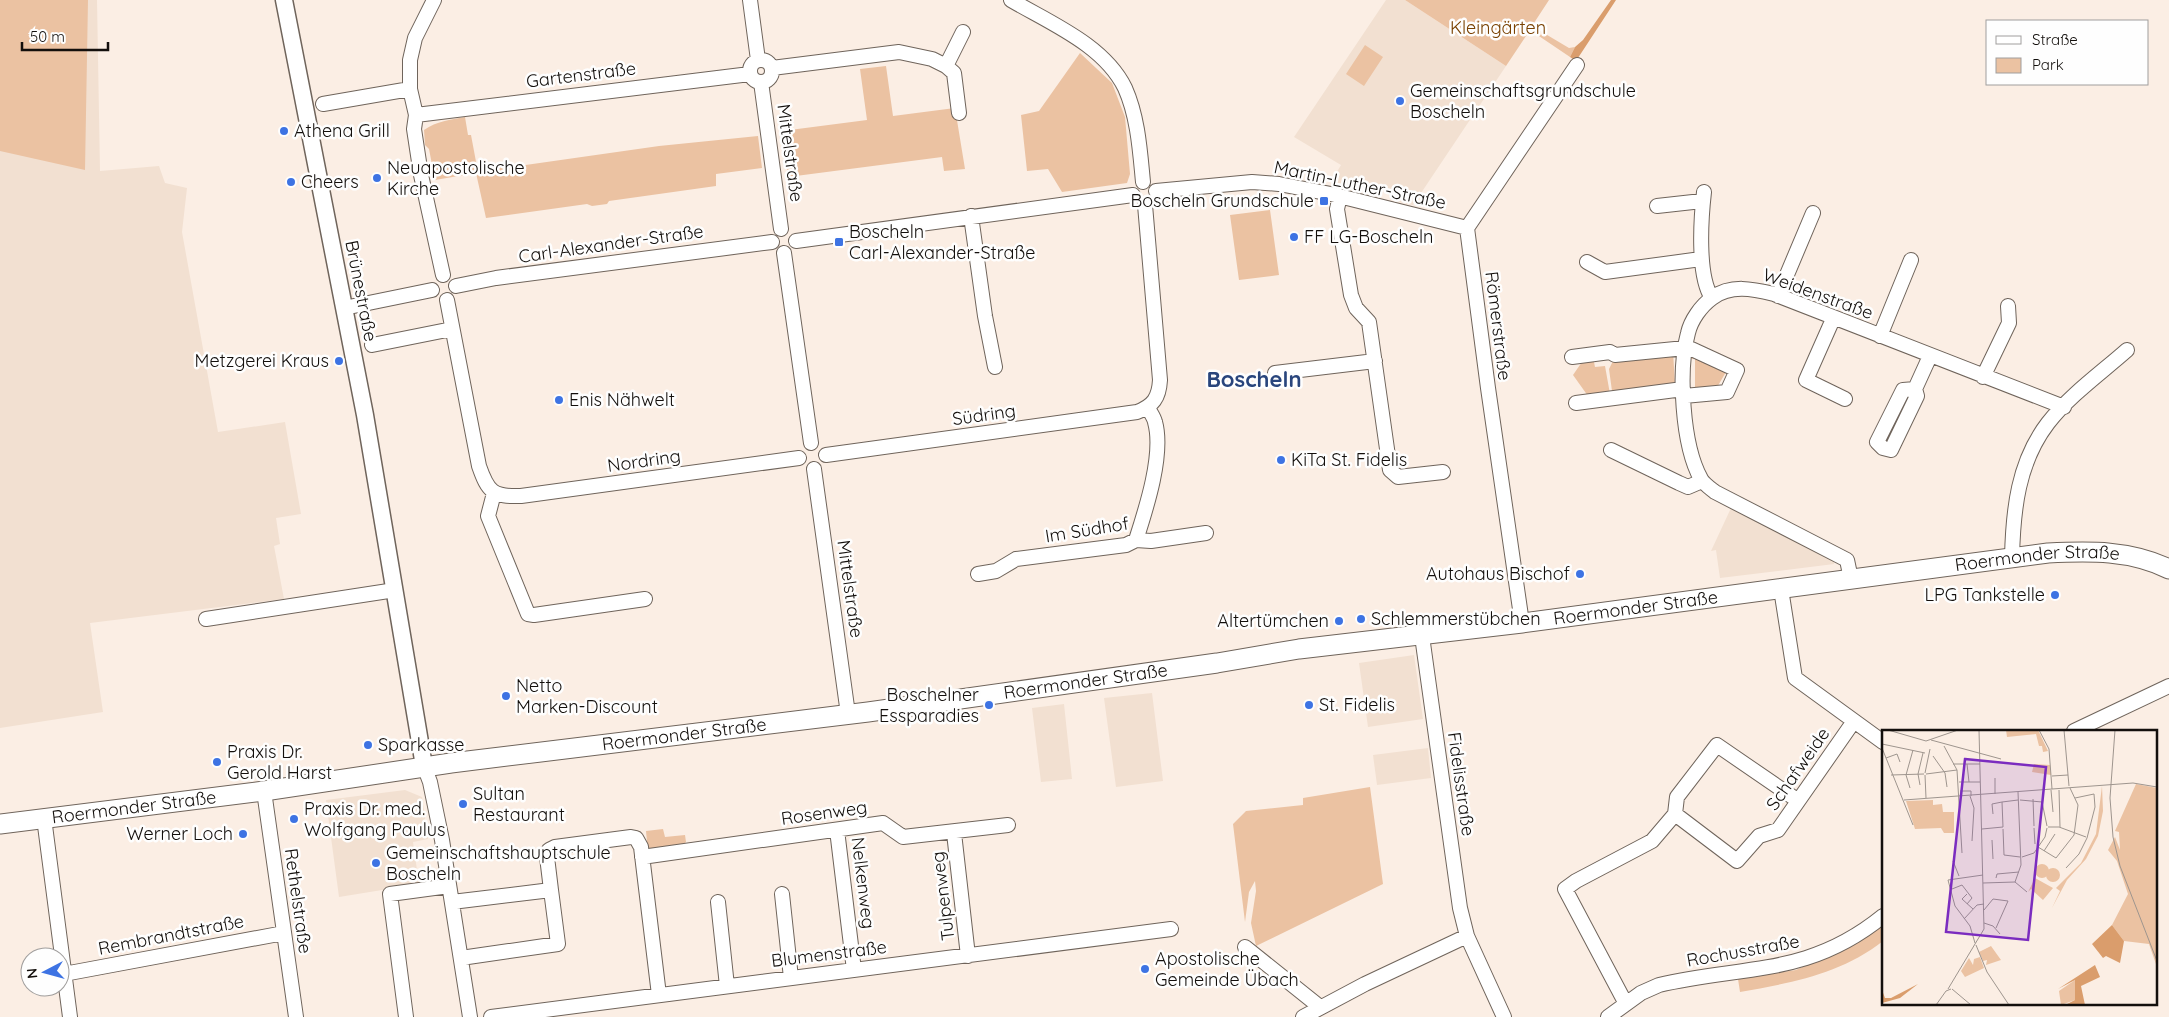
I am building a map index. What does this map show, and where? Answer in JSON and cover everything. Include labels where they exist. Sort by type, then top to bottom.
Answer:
[{"type":"main road","name":"Roermonder Straße","points":[[0,824],[264,791],[424,766],[848,714],[1217,663],[1299,649],[1422,636],[2012,558],[2081,551],[2112,552],[2140,557],[2169,569]]},
{"type":"street","name":"Brünestraße","points":[[284,0],[344,308],[395,590],[424,766]]},
{"type":"street","points":[[434,0],[415,38],[410,60],[410,88],[416,115],[414,130],[421,175],[443,275]]},
{"type":"street","points":[[750,0],[758,60]]},
{"type":"street","points":[[1011,0],[1080,40],[1117,76],[1132,108],[1144,182]]},
{"type":"street","points":[[946,66],[963,32]]},
{"type":"street","points":[[772,68],[899,52],[932,59],[946,66],[954,73],[959,113]]},
{"type":"street","points":[[758,60],[767,61],[772,68],[770,78],[756,78],[751,65],[758,60]]},
{"type":"street","points":[[1467,228],[1576,65]]},
{"type":"street","name":"Gartenstraße","points":[[416,115],[756,78]]},
{"type":"street","name":"Mittelstraße","points":[[756,78],[781,229]]},
{"type":"street","points":[[323,104],[410,88]]},
{"type":"street","points":[[1144,182],[1151,184],[1156,191],[1152,202],[1145,205],[1137,202],[1133,195],[1137,185],[1144,182]]},
{"type":"street","name":"Martin-Luther-Straße","points":[[1156,191],[1252,182],[1296,186],[1467,228]]},
{"type":"street","points":[[796,241],[1133,195]]},
{"type":"street","points":[[1340,196],[1337,209],[1351,296],[1356,308],[1369,322],[1390,470],[1398,477],[1443,472]]},
{"type":"street","points":[[1657,206],[1703,196],[1701,259],[1707,290],[1712,298]]},
{"type":"street","points":[[1136,540],[1148,499],[1157,443],[1155,421],[1148,408],[1154,402],[1160,380],[1145,205]]},
{"type":"street","points":[[1778,296],[1812,213]]},
{"type":"street","points":[[971,216],[985,316],[995,367]]},
{"type":"street","name":"Römerstraße","points":[[1467,228],[1522,623]]},
{"type":"street","points":[[781,229],[791,231],[796,241],[792,249],[784,253],[776,250],[772,242],[774,234],[781,229]]},
{"type":"street","name":"Carl-Alexander-Straße","points":[[456,286],[496,278],[772,242]]},
{"type":"street","points":[[784,253],[811,443]]},
{"type":"street","points":[[1587,262],[1605,272],[1701,259]]},
{"type":"street","points":[[1880,336],[1911,260]]},
{"type":"street","points":[[443,275],[452,278],[456,286],[454,295],[447,300],[436,297],[432,290],[436,279],[443,275]]},
{"type":"street","name":"Weidenstraße","points":[[1702,481],[1690,451],[1683,393],[1685,347],[1688,331],[1695,316],[1712,298],[1728,291],[1748,289],[1778,296],[1833,319],[2064,407]]},
{"type":"street","points":[[344,308],[432,290]]},
{"type":"street","points":[[447,300],[479,466],[488,487],[494,493],[488,516],[528,614],[534,615],[644,599]]},
{"type":"street","points":[[1983,377],[2009,323],[2008,306]]},
{"type":"street","points":[[1833,319],[1806,380],[1845,399]]},
{"type":"street","points":[[372,345],[452,329]]},
{"type":"street","points":[[1572,358],[1610,352],[1615,356],[1685,347],[1737,370],[1727,392],[1683,393],[1576,403]]},
{"type":"street","points":[[2012,558],[2013,528],[2020,480],[2036,442],[2049,423],[2064,407],[2127,350]]},
{"type":"street","points":[[1915,389],[1930,356]]},
{"type":"street","points":[[1275,373],[1375,361]]},
{"type":"street","name":"Südring","points":[[826,456],[1137,412],[1148,408]]},
{"type":"street","points":[[811,443],[822,447],[826,456],[822,465],[814,469],[804,466],[799,458],[800,450],[811,443]]},
{"type":"street","points":[[1611,450],[1679,484],[1688,487],[1702,481],[1715,492],[1847,560],[1851,579]]},
{"type":"street","name":"Nordring","points":[[494,493],[508,497],[521,496],[799,458]]},
{"type":"street","name":"Mittelstraße","points":[[814,469],[848,714]]},
{"type":"street","name":"Im Südhof","points":[[978,574],[996,572],[1016,559],[1126,544],[1136,540],[1152,541],[1206,533]]},
{"type":"street","points":[[1781,588],[1795,678],[1882,741]]},
{"type":"street","points":[[206,619],[395,590]]},
{"type":"street","name":"Fidelisstraße","points":[[1422,636],[1451,850],[1467,936],[1504,1017]]},
{"type":"street","points":[[2076,730],[2169,686]]},
{"type":"street","name":"Schafweide","points":[[1676,814],[1738,861],[1759,836],[1778,830],[1797,800],[1854,721]]},
{"type":"street","points":[[1626,1004],[1565,889],[1576,881],[1652,841],[1676,814],[1677,797],[1717,745],[1797,800]]},
{"type":"street","points":[[424,766],[430,782],[452,902],[470,1017]]},
{"type":"street","name":"Rethelstraße","points":[[264,791],[296,1017]]},
{"type":"street","points":[[44,818],[61,947]]},
{"type":"street","name":"Rosenweg","points":[[642,857],[883,823],[903,837],[1008,825]]},
{"type":"street","name":"Nelkenweg","points":[[837,830],[854,970]]},
{"type":"street","name":"Tulpenweg","points":[[954,832],[968,956]]},
{"type":"street","points":[[461,958],[558,944],[547,857],[549,850],[555,847],[631,837],[639,841],[642,857],[659,994]]},
{"type":"street","points":[[406,1017],[390,894],[449,886]]},
{"type":"street","points":[[452,902],[551,890]]},
{"type":"street","points":[[782,894],[791,978]]},
{"type":"street","points":[[718,902],[727,986]]},
{"type":"street","name":"Rochusstraße","points":[[1608,1017],[1659,985],[1783,966],[1811,958],[1842,943],[1882,917]]},
{"type":"street","name":"Blumenstraße","points":[[491,1017],[1171,929]]},
{"type":"street","name":"Rembrandtstraße","points":[[70,973],[284,933]]},
{"type":"street","points":[[1303,1017],[1467,936]]},
{"type":"street","points":[[1245,947],[1320,1007]]},
{"type":"street","points":[[67,997],[70,1017]]},
{"type":"shaded area","points":[[0,0],[97,0],[100,171],[159,166],[165,183],[187,188],[182,232],[218,432],[285,422],[301,514],[276,518],[280,544],[274,546],[284,599],[90,623],[103,712],[0,728]]},
{"type":"shaded area","name":"Gemeinschaftsgrundschule Boscheln","points":[[1386,0],[1405,0],[1506,66],[1413,205],[1395,201],[1397,193],[1354,181],[1351,190],[1331,182],[1341,165],[1294,137]]},
{"type":"shaded area","points":[[1611,0],[1616,0],[1576,61],[1570,57],[1575,47],[1583,40]]},
{"type":"shaded area","points":[[1731,508],[1834,560],[1834,564],[1720,578],[1716,550],[1711,551]]},
{"type":"shaded area","points":[[1414,655],[1423,719],[1368,727],[1359,663]]},
{"type":"shaded area","points":[[1152,693],[1163,781],[1116,787],[1104,698]]},
{"type":"shaded area","points":[[1064,704],[1072,779],[1041,782],[1032,708]]},
{"type":"shaded area","points":[[1428,748],[1431,778],[1377,785],[1373,755]]},
{"type":"shaded area","name":"Gemeinschaftshauptschule Boscheln","points":[[405,790],[422,797],[428,839],[413,842],[419,884],[339,897],[326,800]]},
{"type":"green space","points":[[0,0],[88,0],[85,170],[0,151]]},
{"type":"green space","name":"Kleingärten","points":[[1405,0],[1549,0],[1532,26],[1569,48],[1575,47],[1570,57],[1530,30],[1506,66]]},
{"type":"green space","points":[[1365,45],[1383,57],[1364,86],[1346,74]]},
{"type":"green space","points":[[1080,53],[1112,83],[1125,117],[1130,174],[1127,183],[1062,192],[1048,169],[1027,171],[1021,115],[1039,111]]},
{"type":"green space","points":[[886,66],[893,116],[955,108],[965,169],[944,171],[942,157],[788,177],[782,131],[867,120],[860,69]]},
{"type":"green space","points":[[465,117],[468,135],[471,135],[477,167],[505,162],[505,168],[659,146],[758,136],[762,168],[716,174],[716,186],[609,201],[607,204],[592,206],[587,204],[486,218],[476,173],[435,180],[429,149],[425,145],[424,130],[439,123]]},
{"type":"green space","points":[[1270,210],[1279,275],[1239,280],[1230,215]]},
{"type":"green space","points":[[1673,351],[1675,385],[1616,393],[1612,391],[1609,369],[1613,361]]},
{"type":"green space","points":[[1688,354],[1726,372],[1716,389],[1695,392],[1695,359],[1688,358]]},
{"type":"green space","points":[[1593,357],[1595,367],[1605,366],[1610,394],[1588,396],[1573,375],[1584,359]]},
{"type":"green space","points":[[1370,787],[1383,884],[1256,946],[1251,923],[1256,891],[1255,881],[1249,892],[1245,922],[1233,824],[1246,811],[1303,805],[1303,798]]},
{"type":"green space","points":[[663,829],[665,837],[685,835],[686,842],[679,849],[648,852],[646,831]]},
{"type":"green space","points":[[1882,924],[1882,942],[1850,962],[1797,981],[1740,992],[1738,979],[1796,970],[1864,938]]},
{"type":"place","name":"Gemeinschaftsgrundschule Boscheln","points":[[1400,101]]},
{"type":"place","name":"Athena Grill","points":[[284,131]]},
{"type":"place","name":"Neuapostolische Kirche","points":[[377,178]]},
{"type":"place","name":"Cheers","points":[[291,182]]},
{"type":"place","name":"Boscheln Grundschule","points":[[1324,201]]},
{"type":"place","name":"FF LG-Boscheln","points":[[1294,237]]},
{"type":"place","name":"Boscheln Carl-Alexander-Straße","points":[[839,242]]},
{"type":"place","name":"Metzgerei Kraus","points":[[339,361]]},
{"type":"place","name":"Enis Nähwelt","points":[[559,400]]},
{"type":"place","name":"KiTa St. Fidelis","points":[[1281,460]]},
{"type":"place","name":"Autohaus Bischof","points":[[1580,574]]},
{"type":"place","name":"LPG Tankstelle","points":[[2055,595]]},
{"type":"place","name":"Schlemmerstübchen","points":[[1361,619]]},
{"type":"place","name":"Altertümchen","points":[[1339,621]]},
{"type":"place","name":"Netto Marken-Discount","points":[[506,696]]},
{"type":"place","name":"Boschelner Essparadies","points":[[989,705]]},
{"type":"place","name":"St. Fidelis","points":[[1309,705]]},
{"type":"place","name":"Sparkasse","points":[[368,745]]},
{"type":"place","name":"Praxis Dr. Gerold Harst","points":[[217,762]]},
{"type":"place","name":"Sultan Restaurant","points":[[463,804]]},
{"type":"place","name":"Praxis Dr. med. Wolfgang Paulus","points":[[294,819]]},
{"type":"place","name":"Werner Loch","points":[[243,834]]},
{"type":"place","name":"Gemeinschaftshauptschule Boscheln","points":[[376,863]]},
{"type":"place","name":"Apostolische Gemeinde Übach","points":[[1145,969]]},
{"type":"district","name":"Boscheln","points":[[1254,379]]}]
